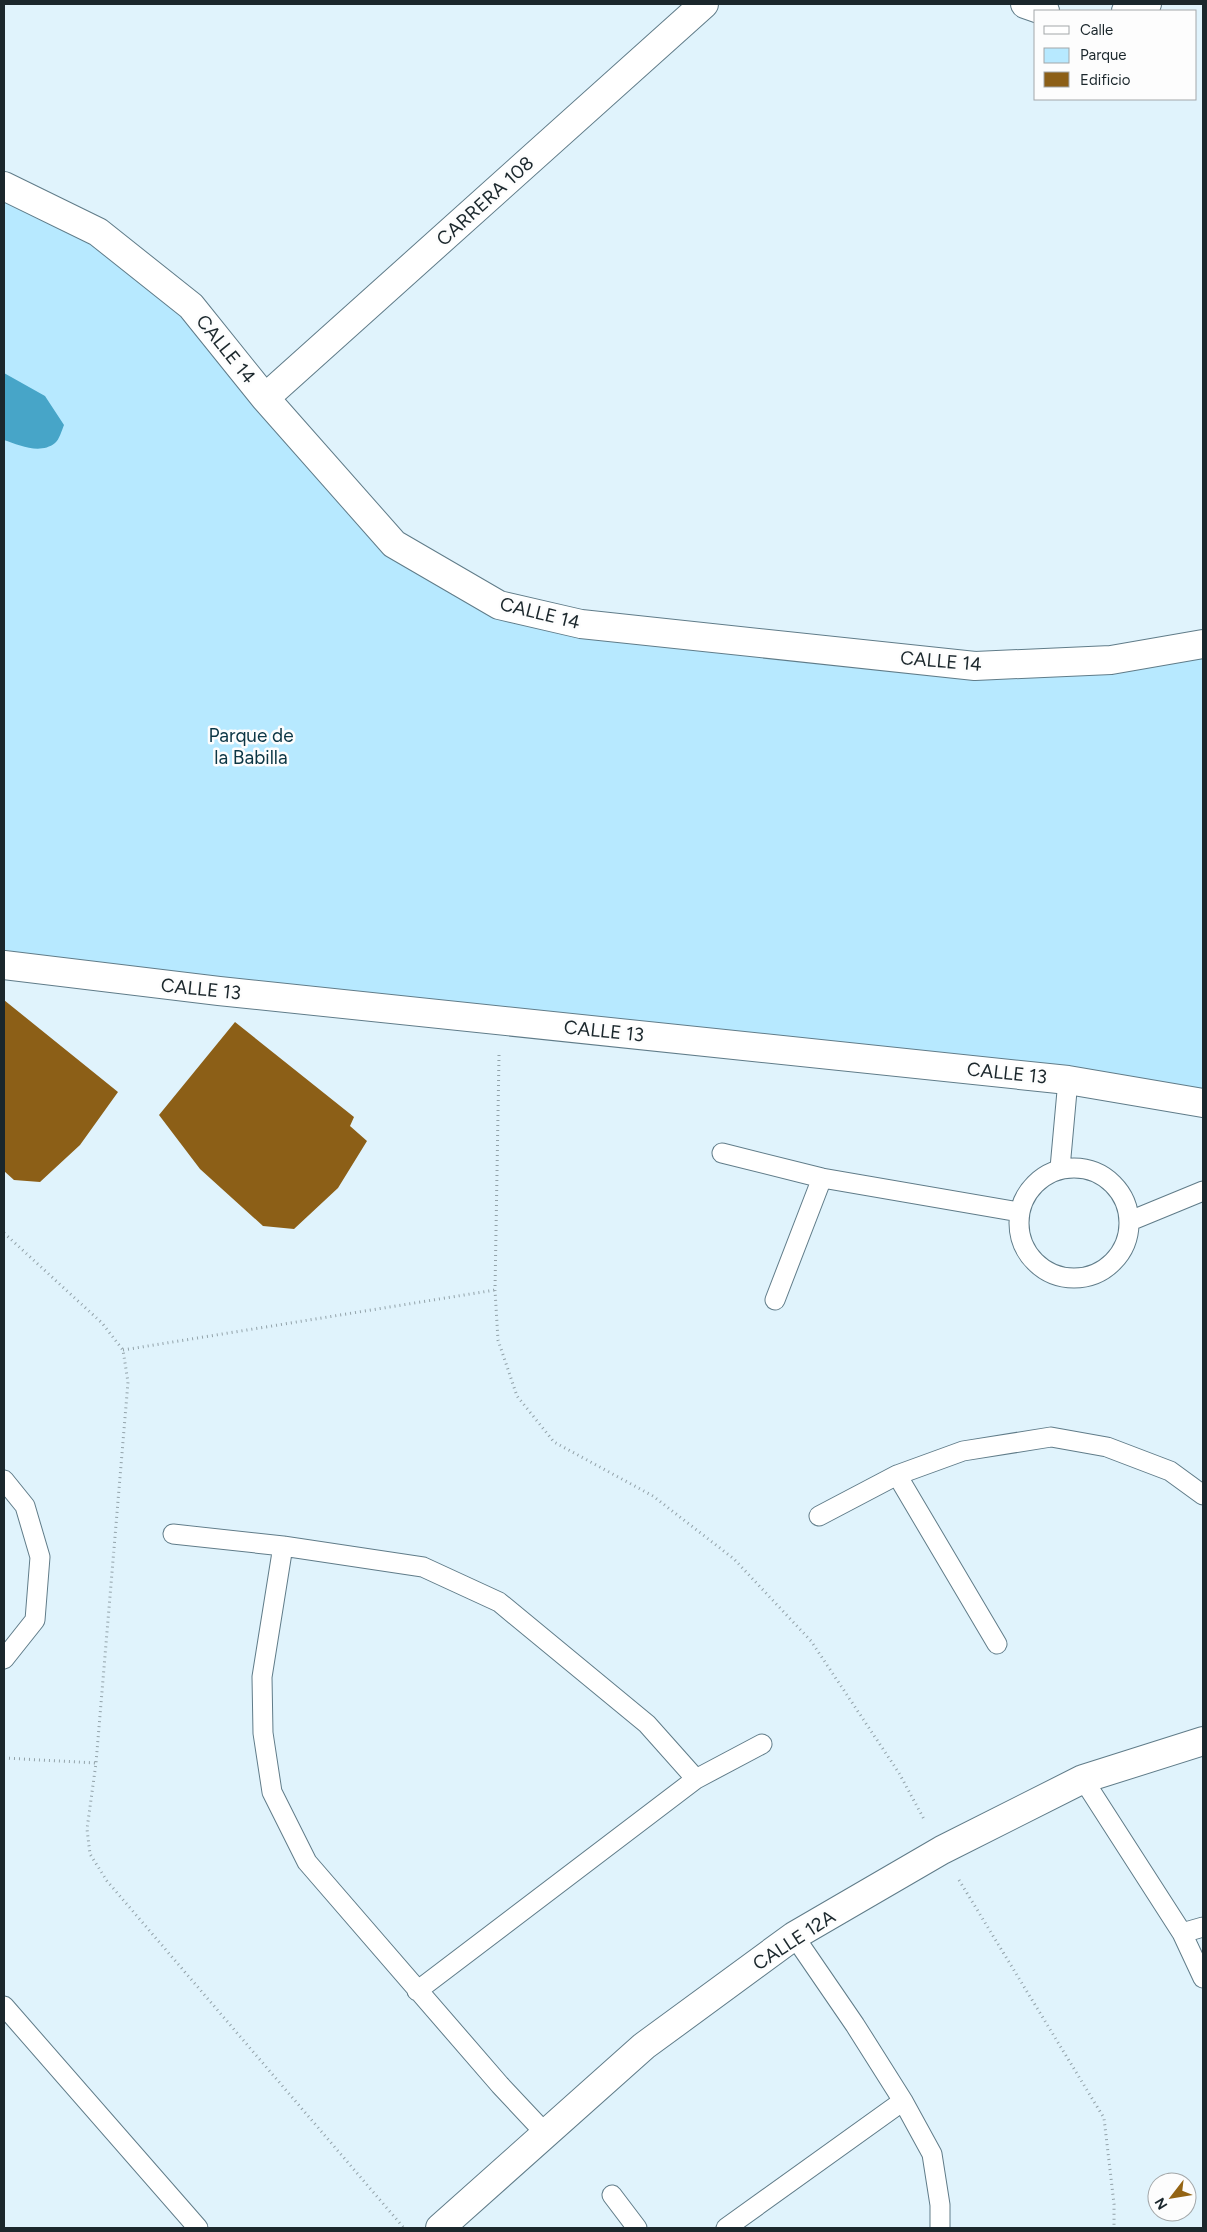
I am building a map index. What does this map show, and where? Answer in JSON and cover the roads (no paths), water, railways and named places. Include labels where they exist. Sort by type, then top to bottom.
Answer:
[{"type":"street","name":"CARRERA 108","points":[[266,398],[704,4]]},
{"type":"street","points":[[1025,4],[1042,10]]},
{"type":"street","points":[[1129,10],[1147,4]]},
{"type":"street","name":"CALLE 14","points":[[4,186],[98,232],[191,306],[266,398],[394,544],[499,605],[581,624],[975,666],[1111,660],[1203,644]]},
{"type":"street","name":"CALLE 13","points":[[4,965],[220,991],[1068,1080],[1203,1103]]},
{"type":"street","name":"CALLE 12A","points":[[440,2228],[644,2046],[794,1936],[942,1850],[1084,1779],[1203,1741]]},
{"type":"lane","points":[[1060,1168],[1068,1080]]},
{"type":"lane","points":[[722,1153],[822,1178],[1019,1212]]},
{"type":"lane","points":[[1060,1168],[1092,1170],[1119,1189],[1130,1221],[1125,1247],[1108,1268],[1083,1278],[1056,1277],[1034,1262],[1020,1238],[1019,1212],[1033,1184],[1060,1168]]},
{"type":"lane","points":[[775,1300],[822,1178]]},
{"type":"lane","points":[[1130,1221],[1203,1191]]},
{"type":"lane","points":[[818,1516],[897,1475],[963,1451],[1051,1437],[1116,1450],[1170,1471],[1203,1495]]},
{"type":"lane","points":[[897,1475],[997,1644]]},
{"type":"lane","points":[[4,1480],[25,1506],[40,1557],[35,1620],[4,1660]]},
{"type":"lane","points":[[172,1534],[283,1546],[423,1567],[499,1602],[647,1724],[696,1779]]},
{"type":"lane","points":[[283,1546],[262,1677],[263,1733],[272,1792],[307,1862],[417,1991],[545,2133]]},
{"type":"lane","points":[[417,1991],[696,1779],[762,1744]]},
{"type":"lane","points":[[1084,1779],[1182,1933],[1203,1978]]},
{"type":"lane","points":[[1182,1933],[1203,1927]]},
{"type":"lane","points":[[794,1936],[855,2025],[903,2101],[932,2154],[940,2206],[940,2228]]},
{"type":"lane","points":[[4,2006],[187,2224]]},
{"type":"lane","points":[[726,2228],[903,2101]]},
{"type":"lane","points":[[612,2195],[636,2228]]},
{"type":"park label","name":"Parque de la Babilla","points":[[251,746]]}]
